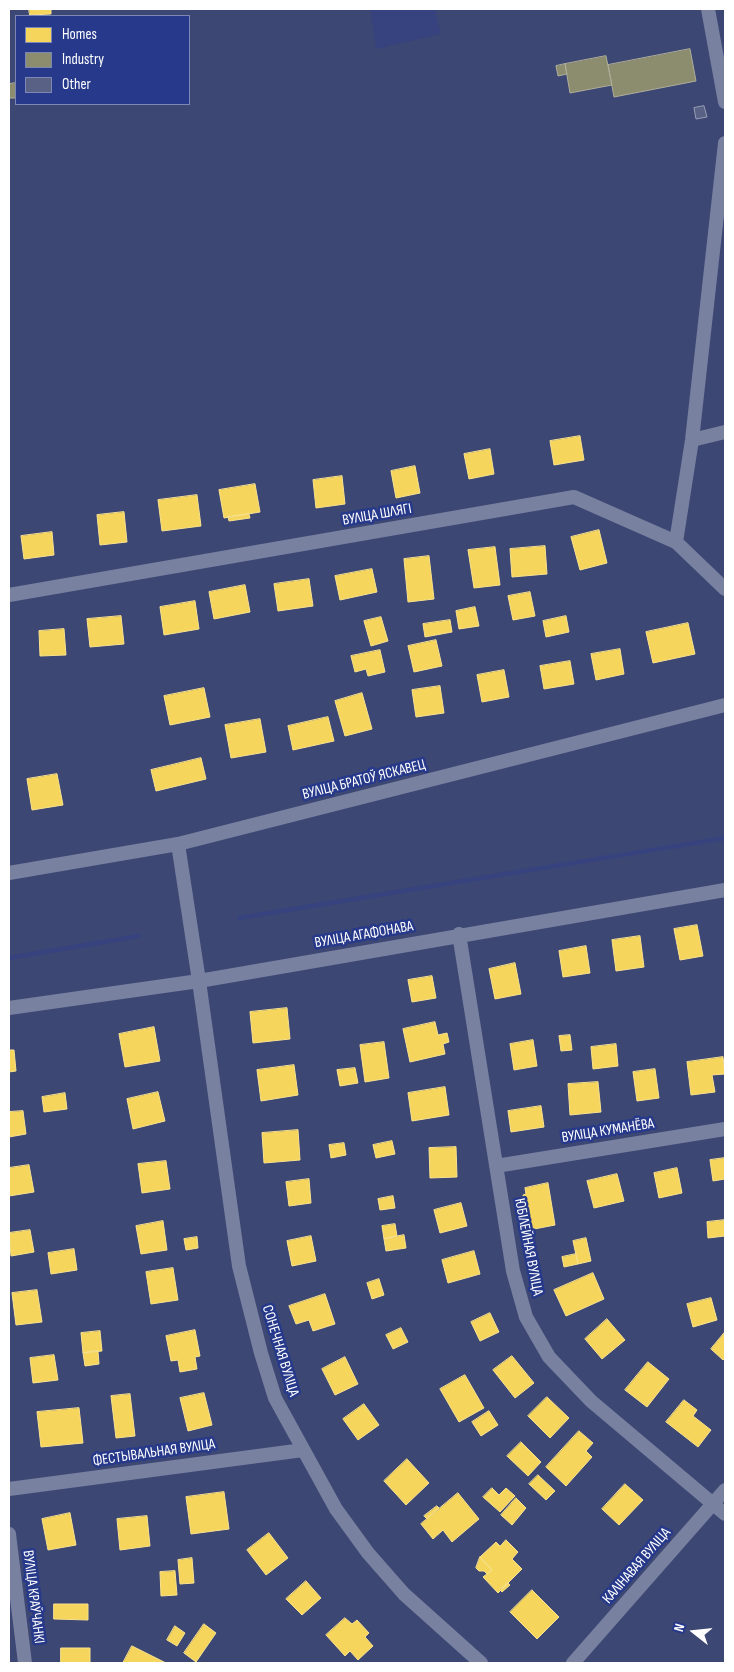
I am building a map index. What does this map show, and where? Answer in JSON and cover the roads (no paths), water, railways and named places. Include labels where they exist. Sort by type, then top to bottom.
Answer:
[{"type":"street","points":[[708,9],[725,102]]},
{"type":"street","points":[[676,542],[692,440],[725,144]]},
{"type":"street","points":[[692,440],[725,432]]},
{"type":"street","name":"ВУЛІЦА ШЛЯГІ","points":[[9,595],[574,497],[676,542],[725,589]]},
{"type":"street","name":"ВУЛІЦА БРАТОЎ ЯСКАВЕЦ","points":[[9,872],[178,844],[725,705]]},
{"type":"street","name":"СОНЕЧНАЯ ВУЛІЦА","points":[[178,844],[239,1266],[261,1353],[275,1398],[336,1509],[368,1553],[404,1594],[481,1663]]},
{"type":"street","name":"ВУЛІЦА АГАФОНАВА","points":[[9,1008],[199,980],[725,890]]},
{"type":"street","name":"ЮБІЛЕЙНАЯ ВУЛІЦА","points":[[459,934],[513,1271],[526,1317],[549,1357],[591,1401],[725,1514]]},
{"type":"street","name":"ВУЛІЦА КУМАНЁВА","points":[[496,1166],[725,1129]]},
{"type":"street","name":"ФЕСТЫВАЛЬНАЯ ВУЛІЦА","points":[[9,1489],[303,1450]]},
{"type":"street","name":"КАЛІНАВАЯ ВУЛІЦА","points":[[573,1663],[725,1490]]},
{"type":"street","name":"ВУЛІЦА КРАЎЧАНКІ","points":[[9,1534],[25,1663]]},
{"type":"water","points":[[370,9],[435,9],[441,34],[376,49]]},
{"type":"waterway","points":[[239,918],[725,838]]},
{"type":"waterway","points":[[9,958],[139,936]]}]
